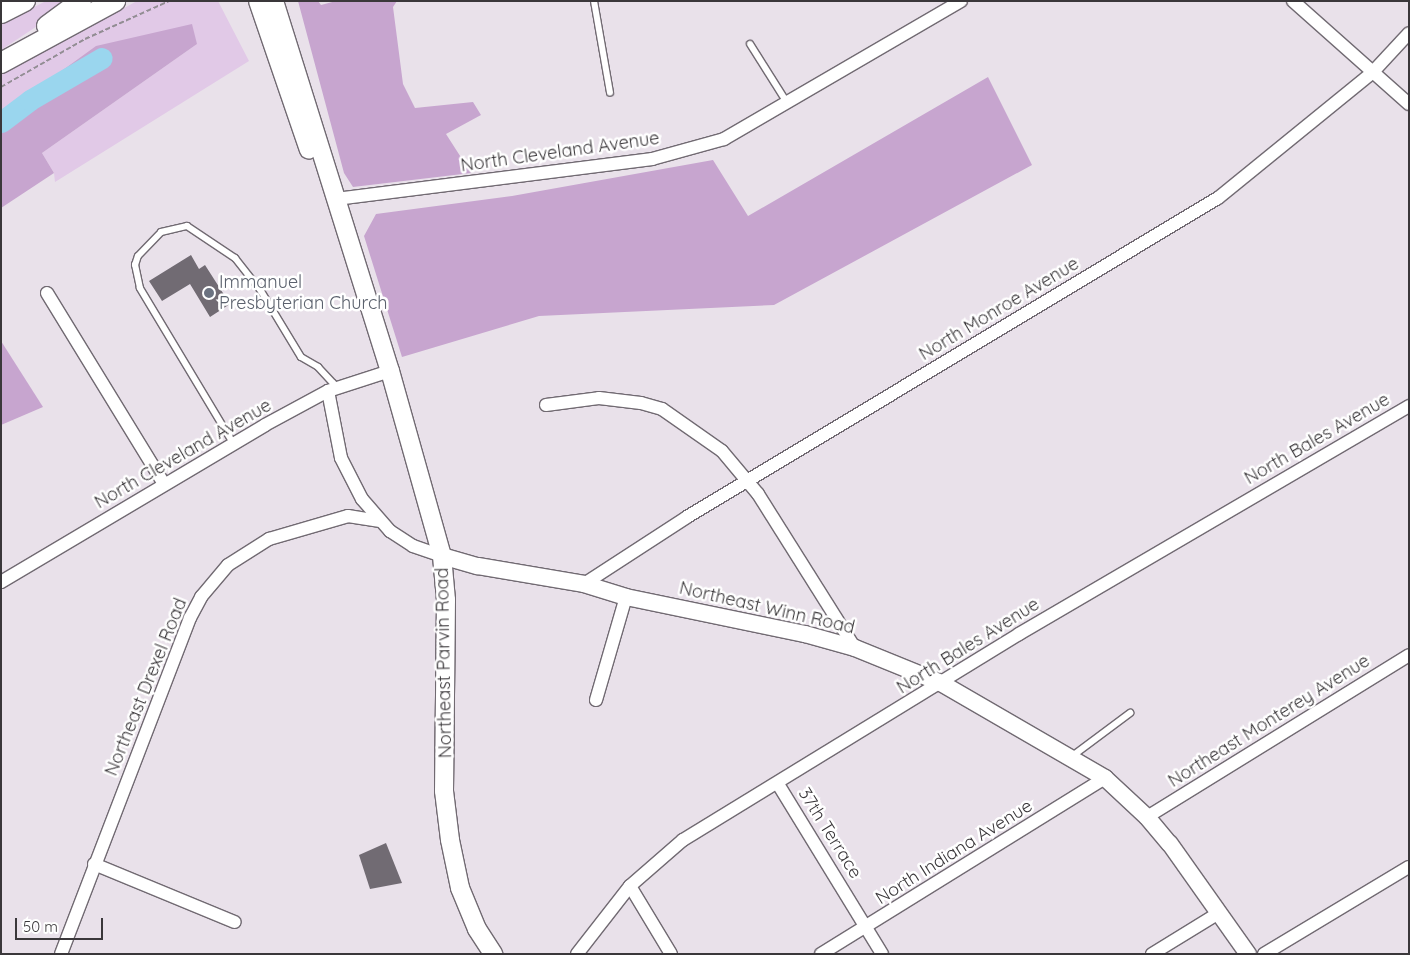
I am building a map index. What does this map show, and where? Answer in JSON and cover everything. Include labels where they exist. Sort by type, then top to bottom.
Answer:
[{"type":"main road","points":[[1,13],[25,1]]},
{"type":"main road","points":[[1,61],[81,1]]},
{"type":"main road","points":[[1,61],[115,1]]},
{"type":"main road","name":"Northeast Parvin Road","points":[[258,1],[306,145],[336,199]]},
{"type":"main road","name":"Northeast Parvin Road","points":[[274,1],[390,371],[442,556],[446,600],[444,791],[450,840],[460,888],[477,930],[493,954]]},
{"type":"street","name":"North Cleveland Avenue","points":[[336,199],[652,159],[724,139],[788,104],[961,1]]},
{"type":"street","points":[[1293,1],[1409,104]]},
{"type":"street","name":"North Monroe Avenue","points":[[584,584],[748,480],[1195,213],[1253,172],[1372,73],[1409,33]]},
{"type":"street","points":[[47,293],[164,484]]},
{"type":"street","name":"North Cleveland Avenue","points":[[1,582],[233,443],[331,390],[390,371]]},
{"type":"street","name":"Northeast Winn Road","points":[[331,390],[341,458],[349,479],[380,520],[413,546],[478,566],[584,584],[626,597],[805,634],[855,648],[941,683],[1105,778],[1147,817],[1248,954]]},
{"type":"street","points":[[546,405],[599,398],[662,409],[722,451],[748,480],[855,648]]},
{"type":"street","name":"North Bales Avenue","points":[[577,954],[630,886],[683,840],[778,784],[941,683],[1409,406]]},
{"type":"street","name":"Northeast Drexel Road","points":[[61,954],[190,618],[220,573],[247,550],[268,539],[340,518],[364,516],[380,520]]},
{"type":"street","points":[[596,700],[626,597]]},
{"type":"street","name":"Northeast Monterey Avenue","points":[[1147,817],[1409,655]]},
{"type":"street","name":"North Indiana Avenue","points":[[821,954],[1105,778]]},
{"type":"street","name":"37th Terrace","points":[[778,784],[882,954]]},
{"type":"street","points":[[94,864],[235,922]]},
{"type":"street","points":[[1264,954],[1409,868]]},
{"type":"street","points":[[630,886],[671,954]]},
{"type":"street","points":[[1152,954],[1219,913]]},
{"type":"lane","points":[[594,1],[610,93]]},
{"type":"lane","points":[[750,44],[788,104]]},
{"type":"lane","points":[[233,443],[140,288],[135,264],[138,256],[161,232],[187,226],[235,258],[260,291],[301,357],[318,367],[333,383],[331,390]]},
{"type":"lane","points":[[1070,758],[1130,712]]},
{"type":"path","points":[[1,88],[84,39],[169,1]]},
{"type":"shaded area","points":[[46,1],[75,1],[1,50],[1,24]]},
{"type":"shaded area","points":[[137,1],[218,1],[249,61],[55,182],[54,173],[42,153],[197,44],[1,115],[1,75]]},
{"type":"shaded area","points":[[298,1],[318,1],[321,5],[336,1],[397,1],[393,7],[403,84],[415,108],[473,102],[481,115],[446,134],[471,173],[353,187],[344,173]]},
{"type":"shaded area","points":[[192,24],[197,44],[42,153],[54,173],[1,208],[1,115],[96,46]]},
{"type":"shaded area","points":[[988,77],[1032,165],[774,305],[539,316],[402,357],[364,236],[376,214],[512,196],[713,160],[748,216]]},
{"type":"shaded area","points":[[1,341],[43,407],[1,425]]},
{"type":"building","name":"Immanuel Presbyterian Church","points":[[191,255],[199,269],[205,265],[230,304],[210,317],[190,284],[162,301],[149,281]]},
{"type":"building","points":[[386,843],[402,883],[370,889],[359,855]]},
{"type":"waterway","points":[[1,122],[30,100],[102,58]]},
{"type":"place","name":"Immanuel Presbyterian Church","points":[[209,293]]}]
